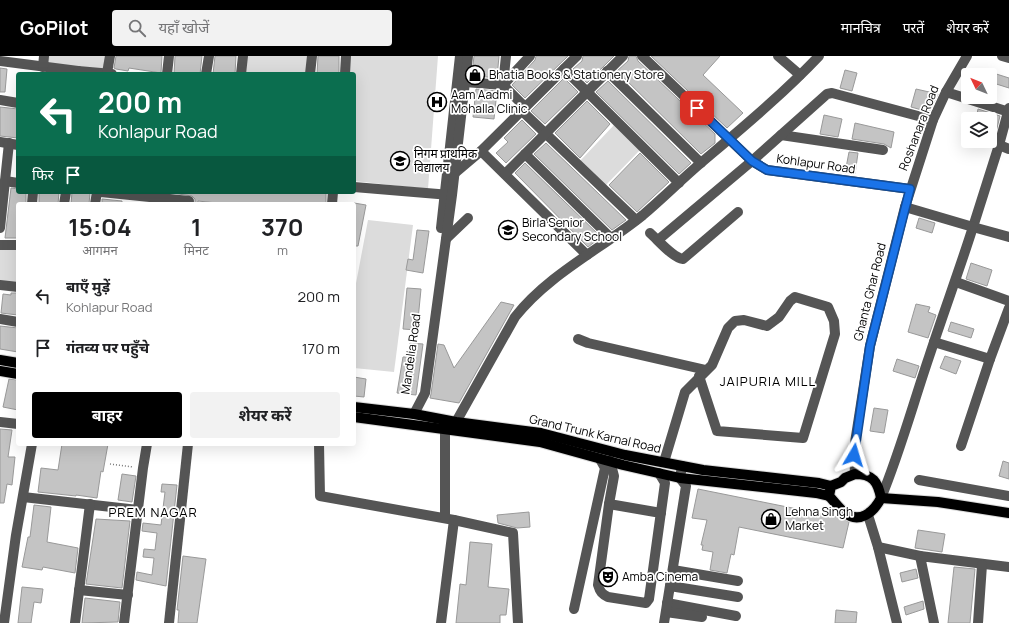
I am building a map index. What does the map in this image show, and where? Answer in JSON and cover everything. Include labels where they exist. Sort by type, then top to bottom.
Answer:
[{"type":"main road","points":[[0,360],[16,363]]},
{"type":"main road","points":[[0,371],[16,374]]},
{"type":"main road","name":"Grand Trunk Karnal Road","points":[[356,407],[414,419],[445,429],[540,442],[605,460],[680,478],[816,493],[830,491]]},
{"type":"main road","name":"Grand Trunk Karnal Road","points":[[356,416],[456,422],[541,434],[625,455],[703,470],[819,483],[830,491]]},
{"type":"main road","points":[[855,474],[862,474],[874,480],[878,485],[881,498],[876,508],[868,515],[860,517],[851,516],[844,512],[830,491],[845,478],[855,474]]},
{"type":"main road","points":[[881,498],[938,502],[1009,513]]},
{"type":"street","points":[[43,67],[44,56]]},
{"type":"street","points":[[110,56],[110,72]]},
{"type":"street","points":[[167,72],[169,56]]},
{"type":"street","points":[[206,72],[209,56]]},
{"type":"street","points":[[241,72],[244,56]]},
{"type":"street","points":[[310,72],[312,56]]},
{"type":"street","points":[[345,72],[346,56]]},
{"type":"street","name":"Mandelia Road","points":[[414,419],[425,393],[446,239],[448,195],[460,56]]},
{"type":"street","name":"Mandelia Road","points":[[414,419],[420,393],[448,195],[455,173],[468,56]]},
{"type":"street","points":[[506,56],[503,84],[545,134],[636,220]]},
{"type":"street","points":[[465,82],[503,84],[530,56]]},
{"type":"street","points":[[455,173],[481,151],[577,56]]},
{"type":"street","points":[[505,174],[622,56]]},
{"type":"street","name":"Kohlapur Road","points":[[642,56],[752,161],[767,170],[910,189]]},
{"type":"street","points":[[778,56],[800,76]]},
{"type":"street","points":[[456,422],[515,317],[526,303],[559,275],[636,220],[730,139],[800,76],[819,56]]},
{"type":"street","name":"Roshanara Road","points":[[910,189],[934,120],[946,92],[967,56]]},
{"type":"street","points":[[1002,56],[1009,58]]},
{"type":"street","points":[[0,61],[72,72]]},
{"type":"street","points":[[564,69],[679,183]]},
{"type":"street","points":[[607,71],[701,163]]},
{"type":"street","points":[[881,498],[893,469],[973,227],[1004,147],[1009,110],[946,92]]},
{"type":"street","points":[[738,212],[683,259],[669,251],[654,237],[752,161],[829,93],[934,120]]},
{"type":"street","points":[[0,100],[16,103]]},
{"type":"street","points":[[781,135],[883,150]]},
{"type":"street","points":[[0,228],[9,143]]},
{"type":"street","points":[[481,151],[587,255]]},
{"type":"street","points":[[525,154],[611,238]]},
{"type":"street","points":[[5,180],[16,183]]},
{"type":"street","points":[[356,187],[448,195]]},
{"type":"street","name":"Ghanta Ghar Road","points":[[855,474],[854,449],[870,346],[910,189]]},
{"type":"street","points":[[113,194],[158,201],[189,199]]},
{"type":"street","points":[[905,207],[1009,237]]},
{"type":"street","points":[[446,239],[468,218]]},
{"type":"street","points":[[0,245],[16,245]]},
{"type":"street","points":[[956,282],[1009,301]]},
{"type":"street","points":[[0,285],[16,287]]},
{"type":"street","points":[[664,462],[685,392],[702,373],[712,365],[728,328],[735,321],[744,320],[767,326],[779,317],[790,301],[795,297],[828,307],[834,321],[835,334],[803,438],[717,431],[702,373]]},
{"type":"street","points":[[961,446],[1009,308]]},
{"type":"street","points":[[0,319],[16,322]]},
{"type":"street","points":[[578,339],[588,343],[702,373]]},
{"type":"street","points":[[934,342],[990,359]]},
{"type":"street","points":[[0,422],[16,424]]},
{"type":"street","points":[[441,623],[449,519],[445,429]]},
{"type":"street","points":[[4,623],[32,446]]},
{"type":"street","points":[[124,623],[147,446]]},
{"type":"street","points":[[169,623],[188,446]]},
{"type":"street","points":[[319,446],[320,496],[449,519],[513,533],[518,623]]},
{"type":"street","points":[[605,460],[614,476],[598,585],[603,595],[608,597],[643,604],[649,599],[665,483],[659,473]]},
{"type":"street","points":[[574,609],[605,468],[605,460]]},
{"type":"street","points":[[664,623],[686,486],[680,478],[682,466]]},
{"type":"street","points":[[919,480],[1009,496]]},
{"type":"street","points":[[23,497],[138,510]]},
{"type":"street","points":[[75,623],[90,504]]},
{"type":"street","points":[[609,504],[661,513]]},
{"type":"street","points":[[868,515],[878,547],[897,623]]},
{"type":"street","points":[[878,547],[920,556],[982,565],[1009,567]]},
{"type":"street","points":[[920,556],[934,623]]},
{"type":"street","points":[[978,623],[982,565]]},
{"type":"street","points":[[673,570],[738,581]]},
{"type":"street","points":[[670,586],[738,597]]},
{"type":"street","points":[[79,590],[128,595]]},
{"type":"street","points":[[666,608],[736,616]]},
{"type":"street","points":[[666,608],[702,617]]},
{"type":"path","points":[[110,464],[143,468]]},
{"type":"shaded area","points":[[46,56],[107,56],[105,71],[45,65]]},
{"type":"shaded area","points":[[247,56],[309,56],[307,72],[245,72]]},
{"type":"shaded area","points":[[348,56],[438,56],[428,189],[356,181],[356,72],[347,72]]},
{"type":"shaded area","points":[[614,125],[640,150],[605,186],[580,161]]},
{"type":"shaded area","points":[[368,220],[413,225],[394,372],[356,368],[356,283]]},
{"type":"shaded area","points":[[0,246],[16,247],[16,284],[0,282]]},
{"type":"building","points":[[116,56],[162,56],[161,72],[129,68],[128,71],[114,68]]},
{"type":"building","points":[[175,56],[202,56],[200,72],[174,72]]},
{"type":"building","points":[[215,56],[236,56],[235,72],[213,72]]},
{"type":"building","points":[[318,56],[339,56],[339,72],[317,72]]},
{"type":"building","points":[[474,56],[499,56],[497,78],[472,74]]},
{"type":"building","points":[[536,56],[568,56],[525,98],[512,85],[535,60]]},
{"type":"building","points":[[583,56],[614,56],[587,83],[573,69],[582,61]]},
{"type":"building","points":[[629,56],[636,56],[638,61],[715,134],[715,143],[701,154],[617,71],[628,61]]},
{"type":"building","points":[[651,56],[720,56],[703,75],[743,113],[727,128]]},
{"type":"building","points":[[0,68],[7,69],[5,92],[0,92]]},
{"type":"building","points":[[845,70],[857,73],[852,91],[840,88]]},
{"type":"building","points":[[997,74],[1009,78],[1009,88],[997,84]]},
{"type":"building","points":[[564,78],[578,92],[545,124],[531,111]]},
{"type":"building","points":[[608,81],[691,163],[679,174],[596,92]]},
{"type":"building","points":[[476,89],[497,91],[494,119],[473,117]]},
{"type":"building","points":[[916,89],[938,94],[929,112],[911,107]]},
{"type":"building","points":[[587,101],[610,124],[580,158],[555,133]]},
{"type":"building","points":[[0,107],[16,109],[16,138],[0,136]]},
{"type":"building","points":[[978,109],[987,112],[977,112]]},
{"type":"building","points":[[824,115],[842,119],[838,137],[820,134]]},
{"type":"building","points":[[997,115],[1000,116],[997,128]]},
{"type":"building","points":[[522,120],[536,134],[506,163],[496,153],[508,142],[504,138]]},
{"type":"building","points":[[855,123],[894,132],[891,148],[884,144],[852,139]]},
{"type":"building","points":[[546,143],[626,220],[612,230],[534,154]]},
{"type":"building","points":[[849,152],[858,153],[855,174],[845,173]]},
{"type":"building","points":[[640,153],[669,182],[637,212],[609,185]]},
{"type":"building","points":[[525,163],[601,237],[588,247],[515,173]]},
{"type":"building","points":[[11,188],[16,189],[16,194],[26,194],[26,202],[16,202],[16,238],[5,238]]},
{"type":"building","points":[[39,194],[59,194],[58,202],[39,202]]},
{"type":"building","points":[[72,194],[90,194],[89,202],[71,202]]},
{"type":"building","points":[[178,194],[326,194],[326,202],[195,202],[195,199],[192,196]]},
{"type":"building","points":[[102,199],[122,201],[122,202],[102,202]]},
{"type":"building","points":[[356,203],[366,205],[358,246],[356,246]]},
{"type":"building","points":[[919,218],[935,223],[932,233],[916,228]]},
{"type":"building","points":[[417,230],[429,231],[423,273],[406,270],[408,259],[413,260]]},
{"type":"building","points":[[971,263],[992,270],[987,286],[966,279]]},
{"type":"building","points":[[407,288],[421,289],[417,330],[403,329]]},
{"type":"building","points":[[11,293],[16,293],[16,315],[1,313],[3,294],[11,295]]},
{"type":"building","points":[[501,302],[514,305],[459,403],[430,398],[438,344],[444,345],[454,368]]},
{"type":"building","points":[[916,304],[930,307],[928,312],[936,315],[928,338],[908,332]]},
{"type":"building","points":[[951,322],[974,329],[971,338],[948,331]]},
{"type":"building","points":[[0,326],[16,328],[16,352],[0,349]]},
{"type":"building","points":[[410,343],[423,344],[416,395],[397,393],[403,357],[408,357]]},
{"type":"building","points":[[945,356],[961,361],[956,374],[940,368]]},
{"type":"building","points":[[897,359],[919,366],[915,378],[893,371]]},
{"type":"building","points":[[356,377],[366,379],[364,397],[356,396]]},
{"type":"building","points":[[9,379],[16,380],[16,410],[3,407]]},
{"type":"building","points":[[874,408],[888,410],[884,433],[870,431]]},
{"type":"building","points":[[0,429],[12,430],[8,457],[15,457],[12,485],[7,484],[4,503],[0,503]]},
{"type":"building","points":[[62,446],[108,446],[103,472],[101,471],[97,498],[38,492],[41,468],[58,470]]},
{"type":"building","points":[[1003,461],[1009,463],[1009,479],[999,476]]},
{"type":"building","points":[[122,474],[136,476],[132,502],[118,500]]},
{"type":"building","points":[[162,484],[177,485],[166,586],[136,580],[137,572],[152,575],[154,558],[143,557],[144,549],[155,550],[157,533],[142,531],[143,523],[161,525],[165,492],[161,492]]},
{"type":"building","name":"Lehna Singh Market","points":[[698,489],[842,518],[849,522],[843,548],[739,527],[734,555],[731,554],[727,573],[710,570],[713,552],[702,550],[703,545],[701,545],[707,520],[692,518]]},
{"type":"building","points":[[34,505],[51,507],[47,542],[78,548],[75,573],[43,567],[42,570],[22,567],[28,537],[30,537]]},
{"type":"building","points":[[529,512],[530,527],[517,528],[498,523],[497,515]]},
{"type":"building","points":[[96,519],[130,521],[122,588],[86,584]]},
{"type":"building","points":[[918,530],[945,534],[942,552],[915,548]]},
{"type":"building","points":[[470,542],[492,544],[488,587],[509,589],[506,615],[500,615],[500,623],[456,623],[460,584],[466,585]]},
{"type":"building","points":[[183,556],[206,559],[197,623],[178,623],[179,610],[177,610]]},
{"type":"building","points":[[954,567],[975,569],[970,623],[948,623]]},
{"type":"building","points":[[916,569],[918,578],[902,582],[900,573]]},
{"type":"building","points":[[22,587],[43,589],[41,603],[34,602],[31,623],[18,623]]},
{"type":"building","points":[[85,598],[120,602],[118,622],[82,623]]},
{"type":"building","points":[[923,601],[924,609],[906,615],[904,607]]},
{"type":"building","points":[[836,610],[857,612],[856,623],[835,623]]},
{"type":"place","name":"Bhatia Books & Stationery Store","points":[[475,75]]},
{"type":"place","name":"Aam Aadmi Mohalla Clinic","points":[[437,102]]},
{"type":"place","name":"निगम प्राथमिक विद्यालय","points":[[400,161]]},
{"type":"place","name":"Birla Senior Secondary School","points":[[508,230]]},
{"type":"place","name":"Lehna Singh Market","points":[[771,519]]},
{"type":"place","name":"Amba Cinema","points":[[608,577]]},
{"type":"district","name":"JAIPURIA MILL","points":[[768,381]]},
{"type":"district","name":"PREM NAGAR","points":[[153,512]]},
{"type":"route","points":[[697,108],[752,161],[767,170],[910,189],[870,346],[854,455]]}]
